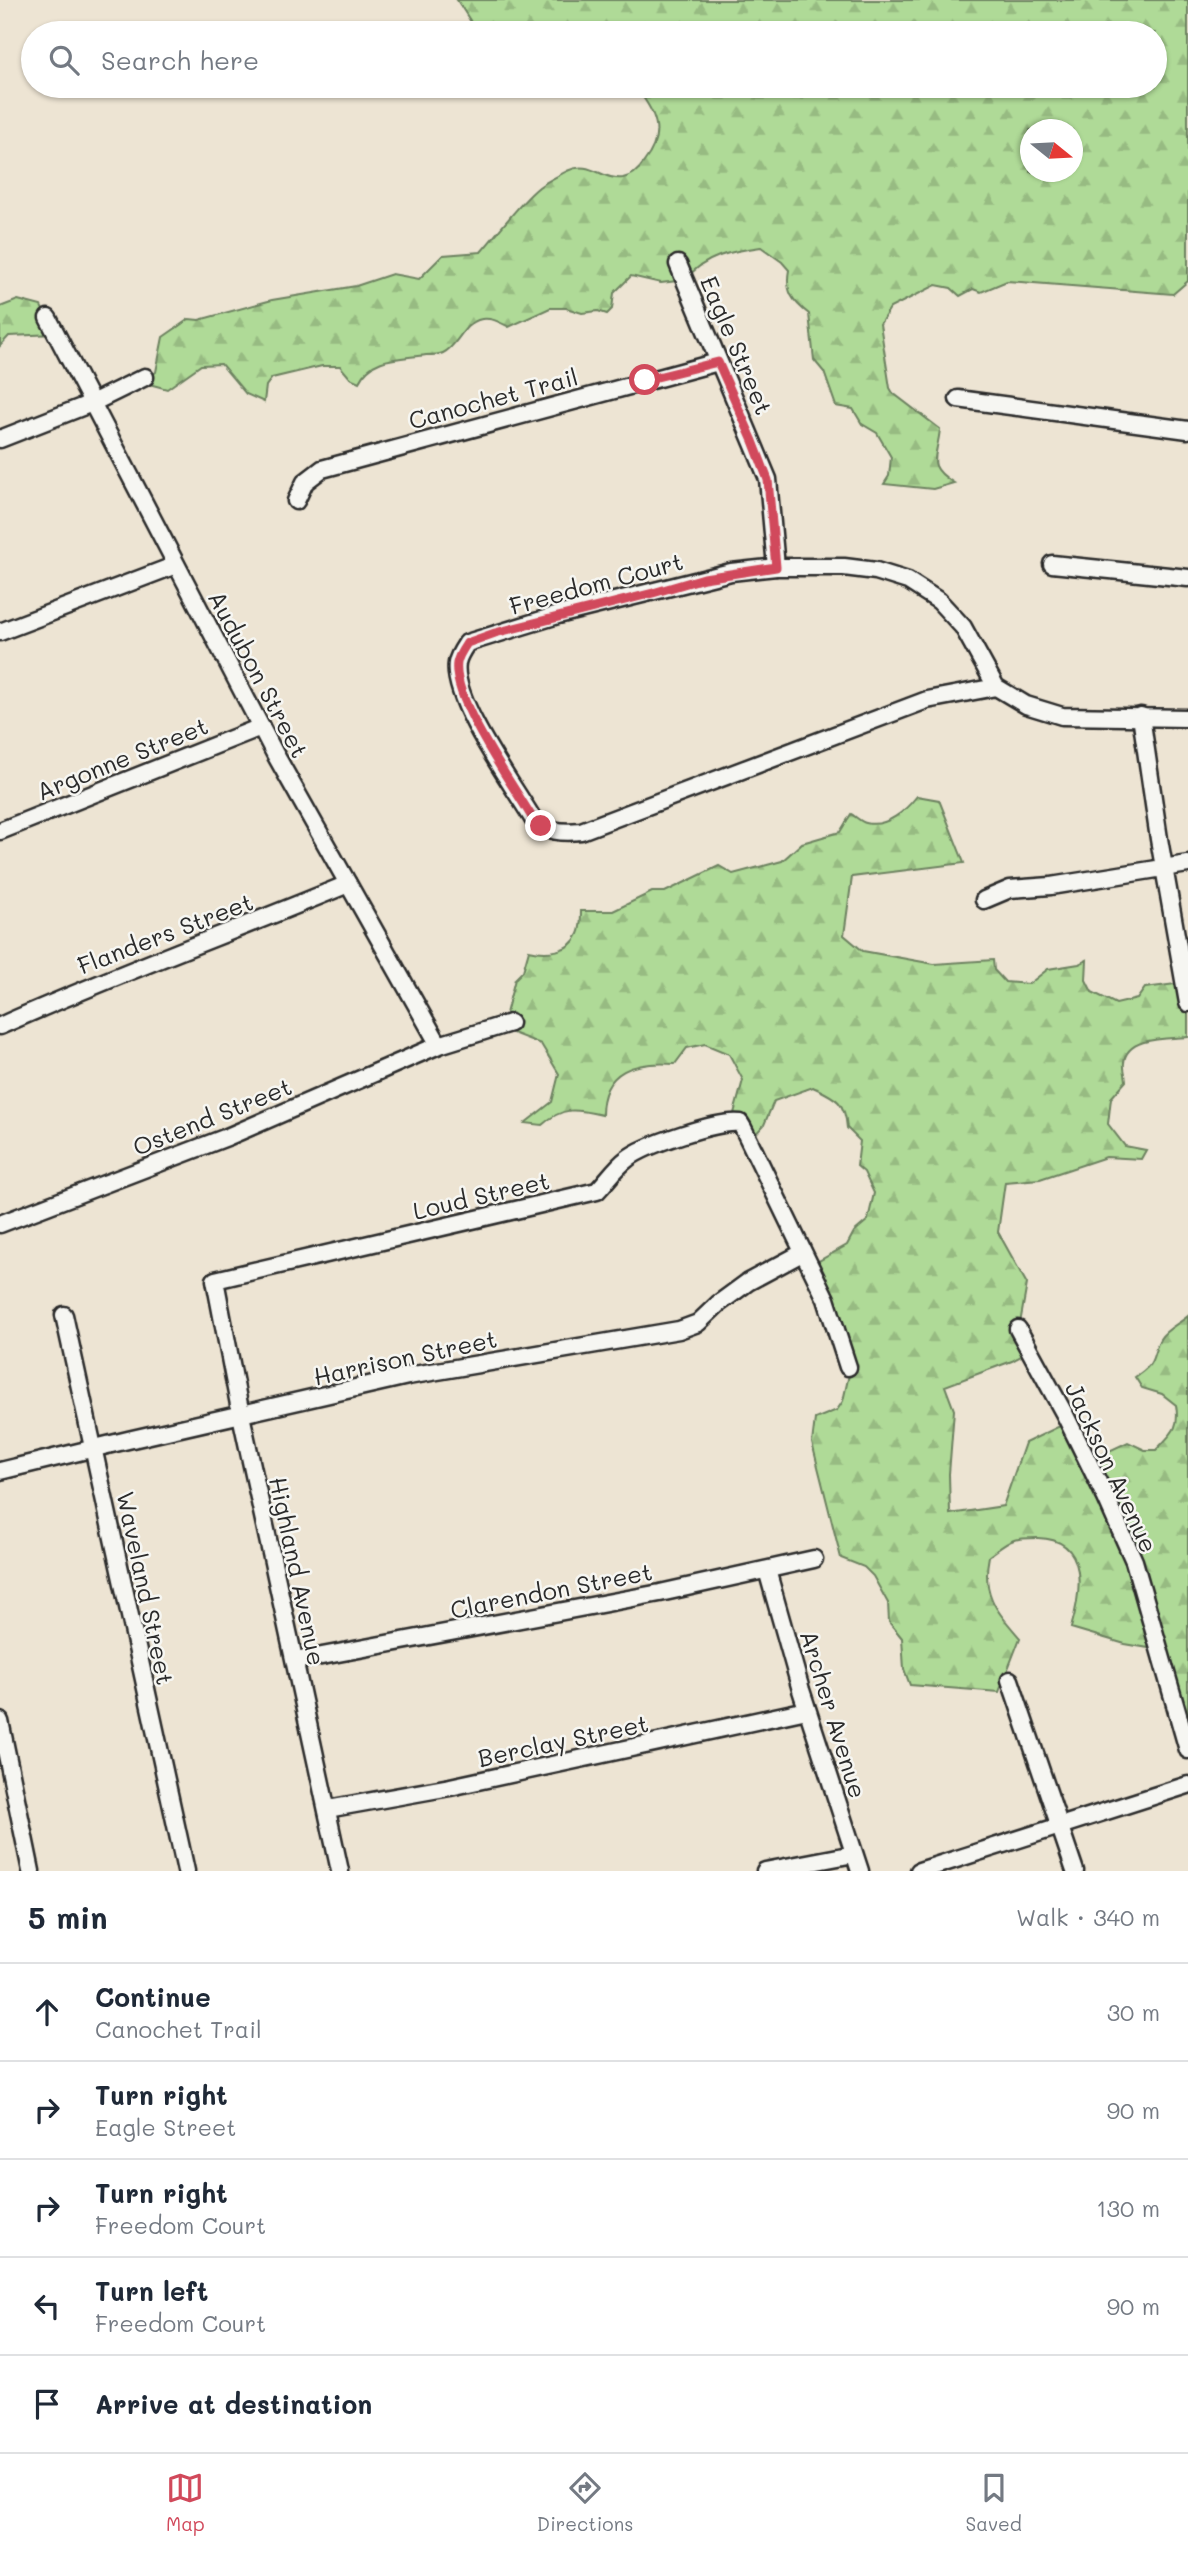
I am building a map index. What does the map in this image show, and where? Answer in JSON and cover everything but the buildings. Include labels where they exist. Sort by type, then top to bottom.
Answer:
[{"type":"street","name":"Eagle Street","points":[[678,264],[768,480],[776,567]]},
{"type":"street","name":"Audubon Street","points":[[48,318],[261,727],[439,1045]]},
{"type":"street","name":"Canochet Trail","points":[[296,501],[305,482],[322,469],[718,362]]},
{"type":"street","points":[[0,439],[92,403],[145,377]]},
{"type":"street","points":[[958,398],[1188,430]]},
{"type":"street","points":[[1052,564],[1188,578]]},
{"type":"street","points":[[0,632],[176,565]]},
{"type":"street","name":"Freedom Court","points":[[821,566],[876,571],[916,586],[939,601],[963,626],[996,687],[927,699],[581,831],[563,833],[541,826],[533,819],[468,709],[457,679],[457,664],[467,643],[546,619],[704,578],[776,567],[821,566]]},
{"type":"street","points":[[996,687],[1026,705],[1062,716],[1188,718]]},
{"type":"street","points":[[1141,716],[1164,870],[1188,1003]]},
{"type":"street","name":"Argonne Street","points":[[0,831],[261,727]]},
{"type":"street","points":[[984,900],[1010,889],[1051,886],[1164,870],[1188,864]]},
{"type":"street","name":"Flanders Street","points":[[0,1026],[71,994],[348,884]]},
{"type":"street","name":"Ostend Street","points":[[0,1224],[227,1136],[439,1045],[510,1023]]},
{"type":"street","name":"Loud Street","points":[[215,1280],[597,1191],[628,1158],[666,1141],[720,1124],[740,1124],[802,1253]]},
{"type":"street","points":[[802,1253],[826,1299],[848,1367]]},
{"type":"street","name":"Harrison Street","points":[[0,1471],[408,1376],[679,1330],[698,1323],[748,1282],[802,1253]]},
{"type":"street","name":"Highland Avenue","points":[[215,1280],[241,1415],[340,1871]]},
{"type":"street","name":"Waveland Street","points":[[64,1315],[186,1871]]},
{"type":"street","name":"Jackson Avenue","points":[[1018,1329],[1065,1415],[1134,1561],[1188,1750]]},
{"type":"street","name":"Clarendon Street","points":[[295,1661],[660,1593],[814,1559]]},
{"type":"street","name":"Archer Avenue","points":[[767,1570],[807,1710],[860,1871]]},
{"type":"street","points":[[1010,1680],[1075,1871]]},
{"type":"street","name":"Berclay Street","points":[[327,1809],[450,1787],[807,1710]]},
{"type":"street","points":[[0,1721],[31,1871]]},
{"type":"street","points":[[919,1871],[1188,1785]]},
{"type":"street","points":[[765,1871],[854,1854]]},
{"type":"green space","points":[[457,0],[1188,0],[1188,281],[1173,294],[1007,281],[981,292],[973,289],[960,296],[951,288],[936,285],[890,308],[880,324],[890,388],[940,429],[935,455],[936,466],[954,483],[933,489],[884,484],[889,476],[891,457],[877,433],[862,424],[853,409],[836,406],[824,372],[814,360],[809,314],[798,305],[789,290],[789,270],[761,247],[710,260],[685,280],[661,283],[631,276],[614,293],[612,309],[607,314],[550,308],[509,327],[490,319],[478,320],[468,326],[453,346],[443,353],[397,358],[379,363],[371,367],[359,382],[350,378],[340,366],[322,366],[272,378],[266,386],[264,402],[246,394],[221,364],[201,365],[167,389],[142,382],[156,372],[163,337],[189,319],[199,320],[272,300],[356,286],[392,274],[419,279],[443,255],[481,252],[531,194],[567,171],[582,167],[616,178],[633,174],[640,168],[655,141],[657,132],[653,114],[643,98],[1167,98],[1167,21],[470,21]]},
{"type":"green space","points":[[18,300],[41,306],[55,334],[9,336],[0,346],[0,307]]},
{"type":"green space","points":[[917,796],[939,800],[964,863],[852,877],[844,935],[863,951],[934,964],[993,960],[994,970],[1005,982],[1029,984],[1048,969],[1087,960],[1086,980],[1092,992],[1116,1004],[1137,999],[1145,988],[1183,983],[1188,1001],[1188,1037],[1159,1039],[1140,1043],[1132,1048],[1124,1063],[1126,1081],[1111,1098],[1108,1124],[1125,1146],[1146,1150],[1141,1159],[1106,1157],[1040,1179],[1005,1182],[998,1232],[1027,1284],[1019,1329],[1030,1351],[1012,1361],[945,1386],[954,1410],[949,1474],[950,1514],[1003,1506],[1025,1443],[1068,1422],[1088,1461],[1128,1442],[1145,1450],[1156,1450],[1176,1425],[1176,1405],[1162,1394],[1142,1388],[1135,1377],[1150,1363],[1162,1336],[1188,1316],[1188,1717],[1181,1719],[1160,1650],[1125,1644],[1071,1628],[1079,1584],[1074,1558],[1066,1548],[1055,1541],[1038,1538],[1011,1541],[989,1556],[989,1592],[1004,1619],[1020,1638],[999,1692],[910,1685],[904,1669],[902,1638],[889,1622],[888,1603],[873,1576],[864,1567],[841,1558],[812,1443],[815,1419],[837,1410],[843,1401],[850,1370],[810,1266],[847,1245],[854,1232],[868,1220],[874,1193],[864,1172],[857,1166],[860,1141],[847,1128],[844,1112],[838,1101],[813,1087],[774,1101],[764,1125],[751,1139],[732,1121],[743,1080],[729,1054],[705,1044],[687,1048],[675,1064],[647,1064],[624,1071],[608,1087],[602,1115],[570,1111],[557,1115],[542,1125],[525,1123],[552,1102],[559,1074],[541,1044],[502,1029],[515,979],[523,971],[529,950],[550,952],[569,945],[579,932],[581,911],[613,911],[652,892],[665,892],[719,866],[733,874],[782,861],[802,843],[840,832],[851,814],[866,823],[881,823],[902,812]]},
{"type":"route","points":[[541,826],[533,819],[468,709],[457,679],[458,657],[467,643],[558,615],[704,578],[776,567],[768,480],[718,362],[645,380]]}]
